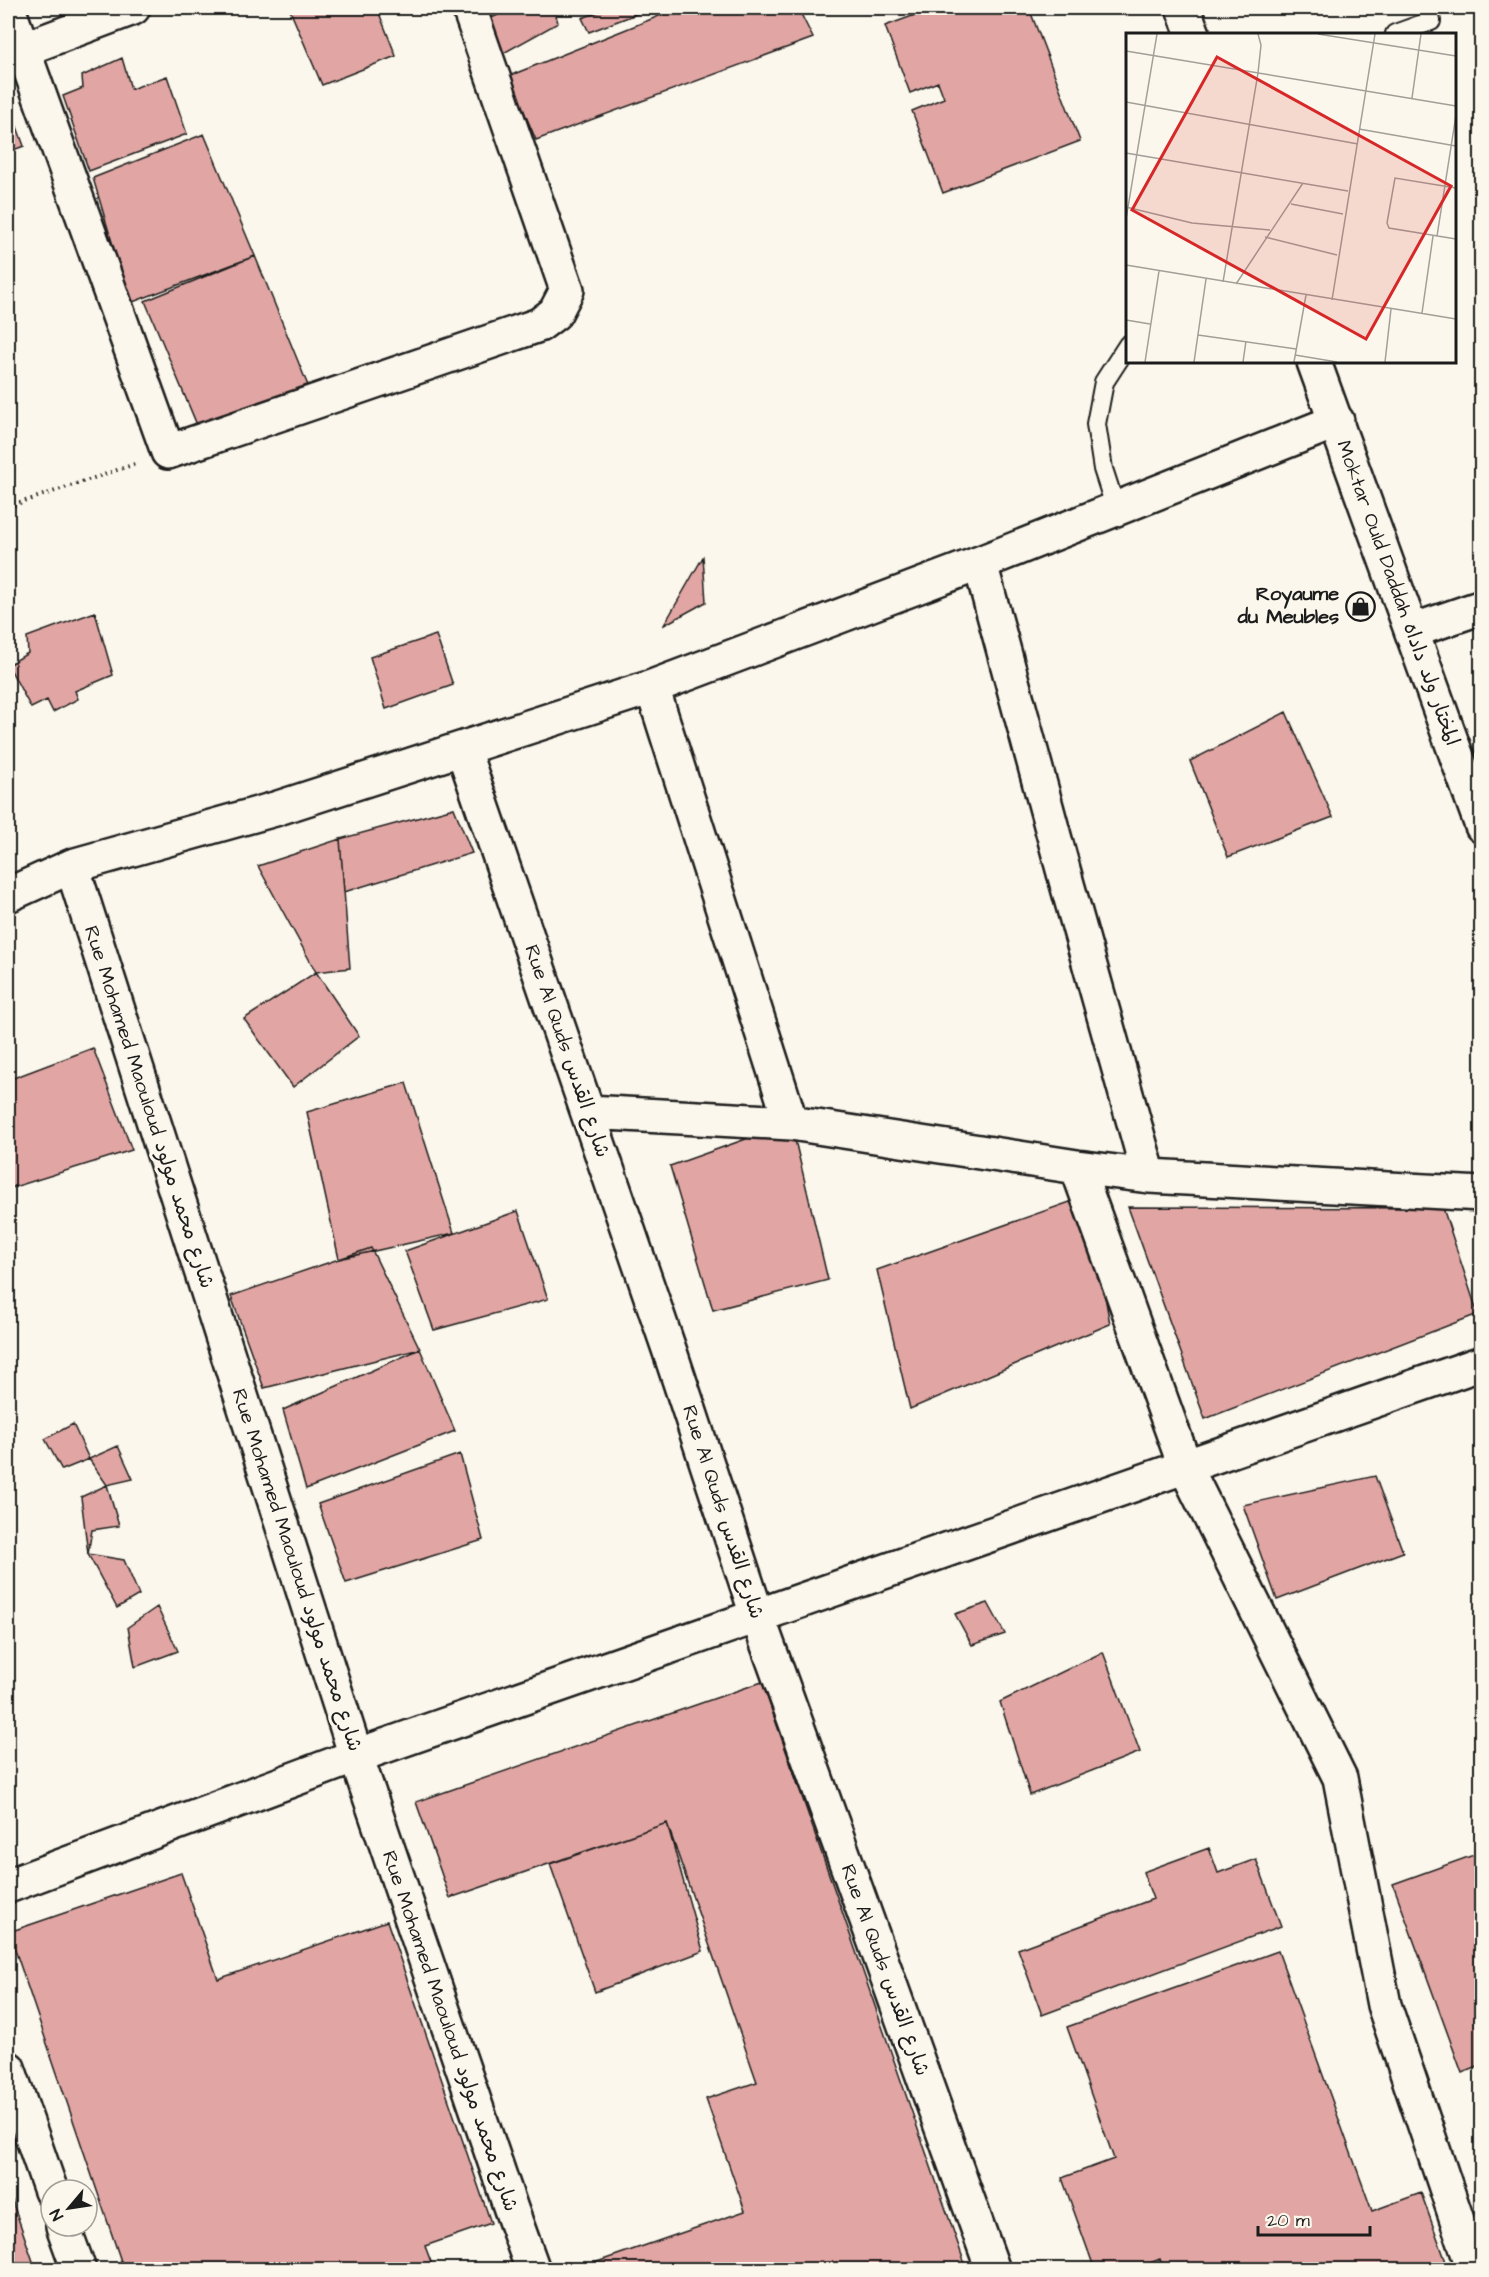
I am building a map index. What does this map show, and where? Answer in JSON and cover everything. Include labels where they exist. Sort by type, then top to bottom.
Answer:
[{"type":"street","points":[[8,8],[15,52],[168,452],[539,325],[555,313],[567,290],[469,8]]},
{"type":"street","points":[[15,52],[133,8]]},
{"type":"street","points":[[1184,8],[1193,33]]},
{"type":"street","name":"Moktar Ould Daddah المختار ولد داداه","points":[[1314,363],[1482,826]]},
{"type":"street","points":[[8,895],[72,866],[275,809],[652,687],[980,563],[1337,422]]},
{"type":"street","points":[[980,563],[1149,1176]]},
{"type":"street","points":[[1412,631],[1482,607]]},
{"type":"street","points":[[652,687],[791,1123]]},
{"type":"street","name":"Rue Al Quds شارع القدس","points":[[463,750],[588,1112],[757,1615],[993,2270]]},
{"type":"street","name":"Rue Mohamed Maouloud شارع محمد مولود","points":[[72,866],[356,1756],[533,2270]]},
{"type":"street","points":[[588,1112],[791,1123],[1149,1176],[1482,1194]]},
{"type":"street","points":[[1077,1167],[1185,1466],[1340,1778],[1384,2005],[1474,2270]]},
{"type":"street","points":[[8,1886],[356,1756],[1482,1363]]},
{"type":"street","points":[[8,2068],[46,2178]]},
{"type":"street","points":[[67,2238],[79,2270]]},
{"type":"lane","points":[[1398,33],[1431,21]]},
{"type":"lane","points":[[1116,509],[1102,469],[1096,424],[1104,382],[1126,348]]},
{"type":"path","points":[[8,507],[168,452]]},
{"type":"building","points":[[289,8],[377,8],[396,56],[322,85]]},
{"type":"building","points":[[514,8],[554,8],[558,23],[500,55],[489,19]]},
{"type":"building","points":[[610,8],[652,8],[589,32],[582,18]]},
{"type":"building","points":[[679,8],[798,8],[813,38],[536,140],[509,76]]},
{"type":"building","points":[[934,8],[1029,8],[1080,141],[943,193],[912,111],[944,98],[938,82],[910,93],[885,26]]},
{"type":"building","points":[[122,58],[131,89],[167,76],[187,134],[89,171],[63,96],[83,88],[82,76]]},
{"type":"building","points":[[8,102],[24,146],[8,152]]},
{"type":"building","points":[[204,134],[255,256],[130,303],[93,178]]},
{"type":"building","points":[[255,256],[311,393],[200,432],[145,301]]},
{"type":"building","points":[[703,557],[706,602],[664,625]]},
{"type":"building","points":[[95,612],[113,675],[75,691],[78,699],[53,712],[47,700],[31,708],[8,665],[28,653],[27,637]]},
{"type":"building","points":[[436,635],[453,685],[386,709],[370,657]]},
{"type":"building","points":[[1286,712],[1333,817],[1228,857],[1190,761]]},
{"type":"building","points":[[454,808],[472,853],[344,892],[340,839]]},
{"type":"building","points":[[340,839],[350,968],[316,972],[258,866]]},
{"type":"building","points":[[316,972],[359,1036],[293,1087],[244,1019]]},
{"type":"building","points":[[93,1048],[132,1150],[8,1189],[8,1080]]},
{"type":"building","points":[[406,1083],[454,1233],[339,1259],[307,1112]]},
{"type":"building","points":[[791,1123],[828,1280],[713,1310],[670,1166]]},
{"type":"building","points":[[1087,1196],[1110,1324],[910,1409],[877,1270]]},
{"type":"building","points":[[1128,1207],[1443,1208],[1478,1314],[1205,1419]]},
{"type":"building","points":[[518,1211],[548,1299],[434,1330],[405,1251]]},
{"type":"building","points":[[371,1248],[420,1349],[264,1388],[231,1296]]},
{"type":"building","points":[[420,1349],[455,1431],[306,1489],[283,1410]]},
{"type":"building","points":[[73,1424],[89,1459],[62,1470],[45,1439]]},
{"type":"building","points":[[118,1446],[133,1479],[107,1485],[89,1459]]},
{"type":"building","points":[[460,1454],[483,1540],[346,1583],[318,1504]]},
{"type":"building","points":[[1375,1476],[1403,1552],[1277,1600],[1243,1505]]},
{"type":"building","points":[[107,1485],[119,1526],[92,1530],[88,1554],[81,1497]]},
{"type":"building","points":[[88,1554],[124,1560],[139,1595],[117,1608]]},
{"type":"building","points":[[988,1603],[1005,1634],[972,1645],[955,1614]]},
{"type":"building","points":[[157,1607],[178,1651],[135,1667],[128,1627]]},
{"type":"building","points":[[1103,1652],[1140,1752],[1030,1795],[1000,1702]]},
{"type":"building","points":[[762,1682],[967,2270],[597,2270],[594,2263],[745,2211],[706,2099],[757,2082],[667,1823],[450,1898],[416,1802]]},
{"type":"building","points":[[667,1823],[703,1951],[595,1992],[550,1864]]},
{"type":"building","points":[[1209,1848],[1218,1873],[1256,1859],[1281,1926],[1042,2015],[1018,1949],[1153,1899],[1143,1872]]},
{"type":"building","points":[[1482,1852],[1482,2065],[1462,2073],[1393,1884]]},
{"type":"building","points":[[181,1873],[218,1979],[387,1921],[491,2223],[425,2246],[434,2270],[124,2270],[99,2197],[99,2178],[93,2178],[9,1932]]},
{"type":"building","points":[[1278,1951],[1372,2211],[1421,2193],[1449,2270],[1164,2270],[1160,2259],[1132,2270],[1095,2270],[1062,2178],[1114,2159],[1067,2027]]},
{"type":"building","points":[[8,2189],[36,2270],[8,2270]]},
{"type":"place","name":"Royaume du Meubles","points":[[1360,606]]}]
